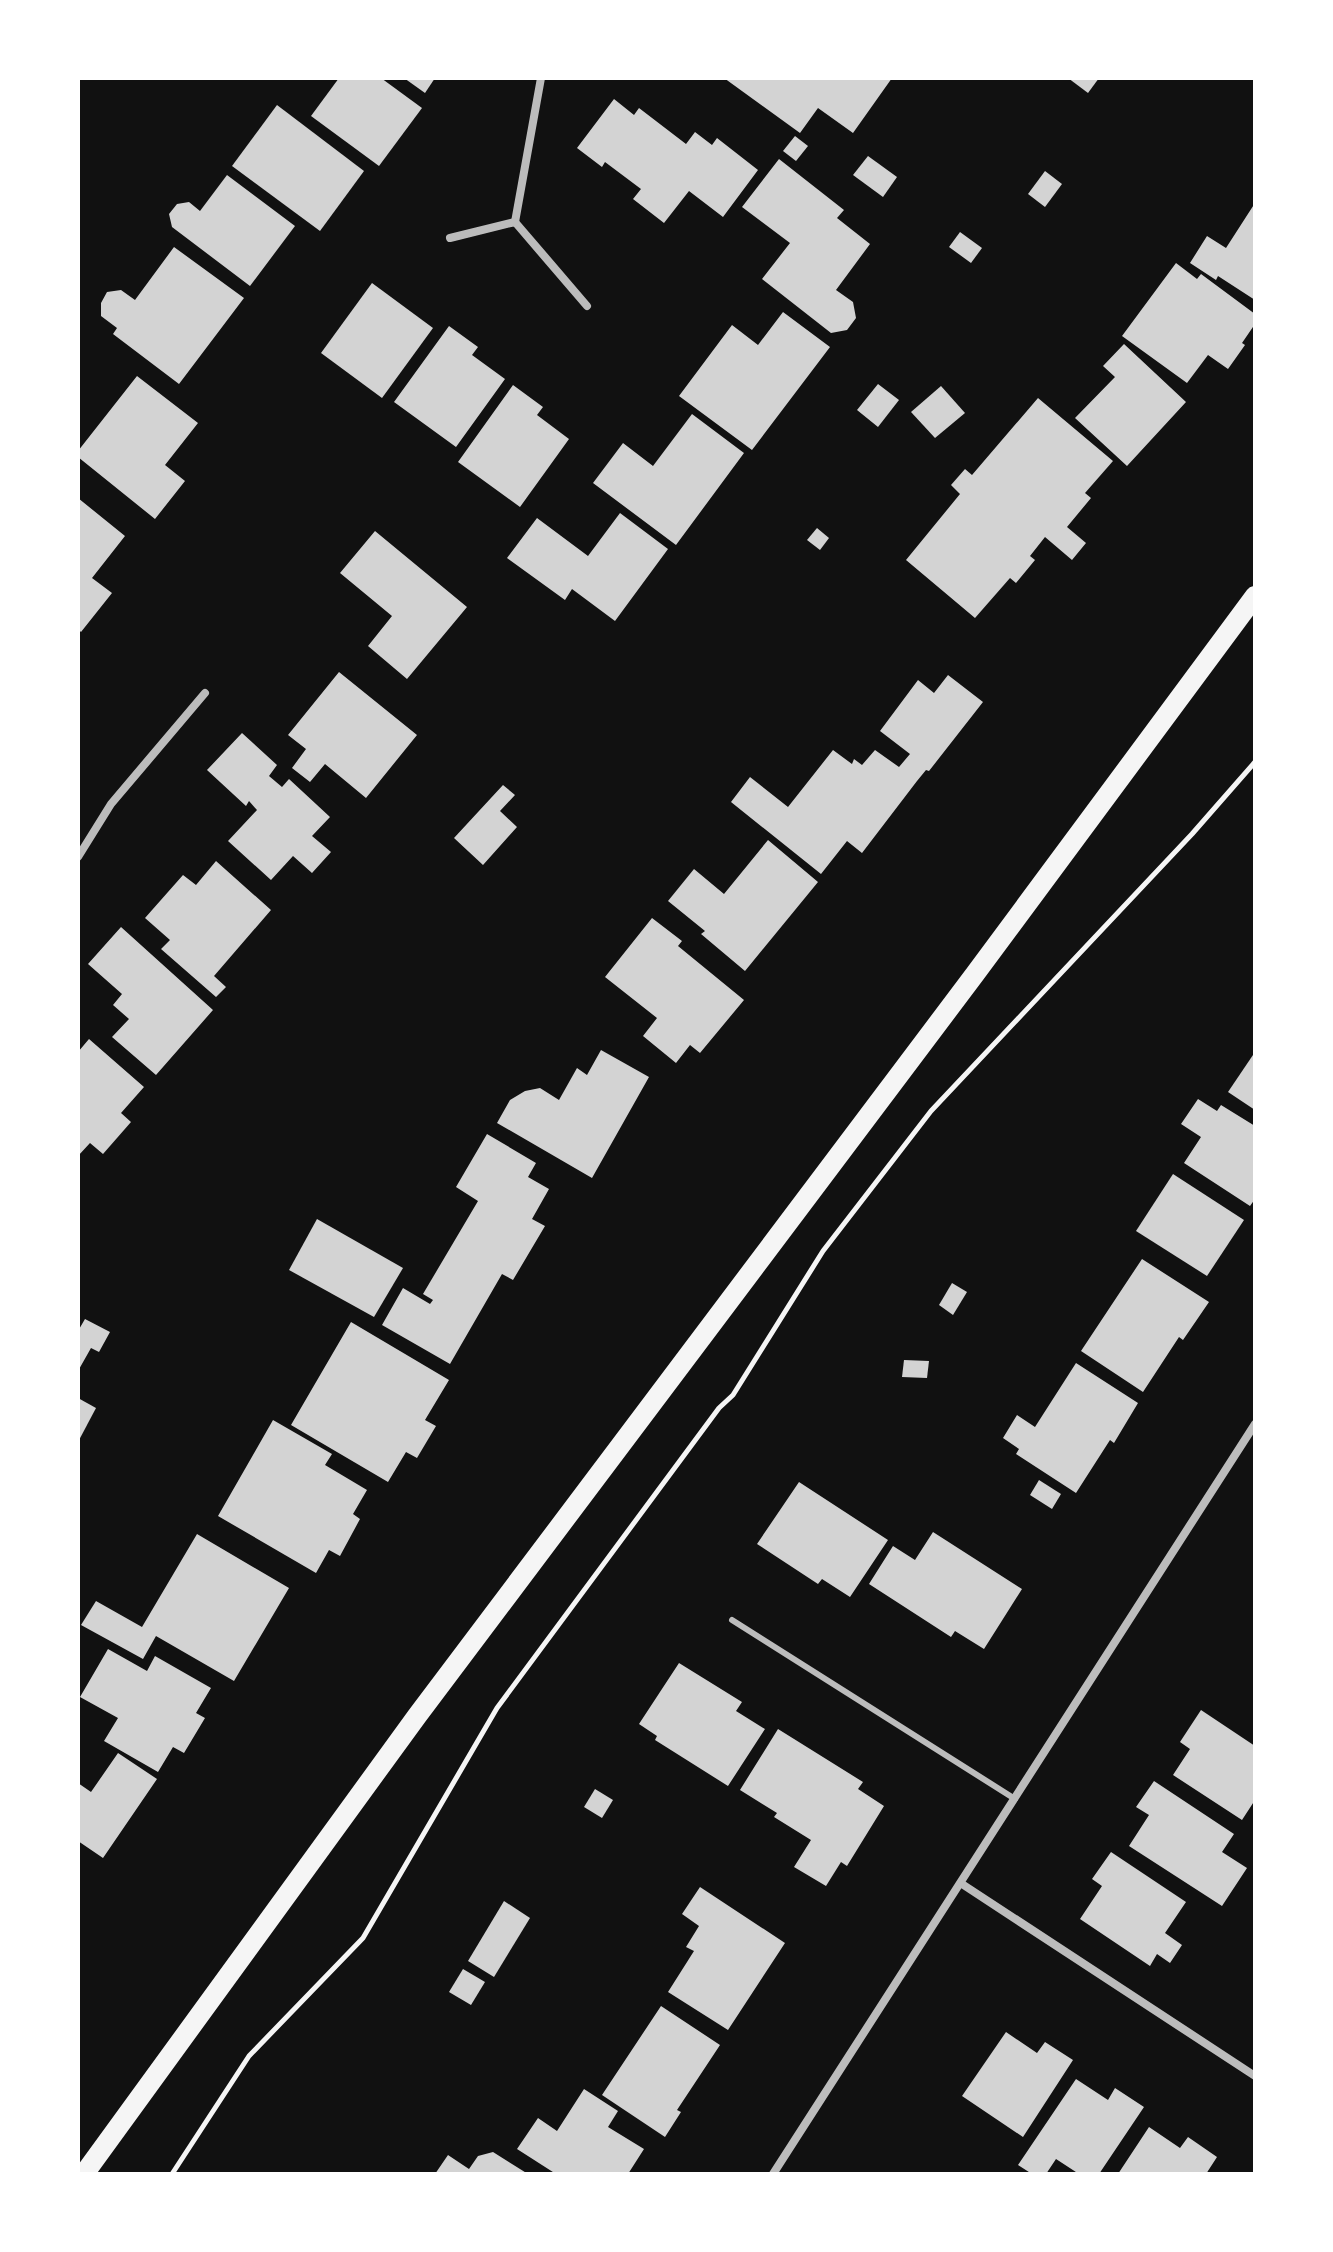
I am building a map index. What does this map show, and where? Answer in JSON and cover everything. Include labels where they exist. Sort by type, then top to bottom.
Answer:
[{"type":"main road","points":[[84,2174],[417,1716],[957,999],[1255,596]]},
{"type":"street","points":[[515,222],[541,78]]},
{"type":"street","points":[[450,238],[515,222]]},
{"type":"street","points":[[515,222],[587,306]]},
{"type":"street","points":[[78,857],[111,804],[205,693]]},
{"type":"street","points":[[773,2174],[1255,1424]]},
{"type":"street","points":[[962,1884],[1255,2076]]},
{"type":"lane","points":[[732,1620],[1015,1799]]},
{"type":"path","points":[[172,2174],[249,2056],[363,1938],[497,1708],[719,1408],[733,1395],[823,1251],[931,1111],[1192,834],[1255,762]]},
{"type":"building","points":[[339,78],[381,78],[422,108],[379,166],[311,116]]},
{"type":"building","points":[[404,78],[435,78],[425,93]]},
{"type":"building","points":[[724,78],[892,78],[853,133],[818,108],[800,133]]},
{"type":"building","points":[[1068,78],[1099,78],[1088,93]]},
{"type":"building","points":[[614,99],[634,115],[639,108],[686,144],[695,132],[712,145],[717,138],[758,170],[723,217],[689,191],[664,223],[633,199],[641,189],[605,162],[602,167],[577,148]]},
{"type":"building","points":[[277,105],[364,171],[320,231],[232,166]]},
{"type":"building","points":[[795,136],[808,146],[796,161],[783,151]]},
{"type":"building","points":[[868,156],[897,177],[883,197],[853,175]]},
{"type":"building","points":[[779,159],[844,210],[837,218],[870,244],[836,290],[853,302],[856,318],[847,330],[831,333],[762,279],[790,243],[742,207]]},
{"type":"building","points":[[1045,171],[1062,184],[1045,207],[1028,194]]},
{"type":"building","points":[[227,175],[295,226],[250,286],[172,227],[169,214],[177,204],[189,202],[200,211]]},
{"type":"building","points":[[1255,203],[1255,300],[1218,276],[1216,280],[1190,263],[1207,236],[1226,248]]},
{"type":"building","points":[[960,232],[982,248],[971,263],[949,247]]},
{"type":"building","points":[[174,247],[244,298],[179,384],[113,334],[117,328],[101,316],[101,303],[107,292],[121,290],[135,300]]},
{"type":"building","points":[[1176,263],[1197,279],[1201,274],[1255,314],[1255,324],[1242,343],[1245,345],[1228,369],[1208,355],[1187,383],[1122,336]]},
{"type":"building","points":[[372,283],[433,328],[382,398],[321,353]]},
{"type":"building","points":[[783,312],[830,347],[752,450],[679,396],[732,325],[758,345]]},
{"type":"building","points":[[449,326],[478,347],[472,355],[505,379],[456,447],[394,402]]},
{"type":"building","points":[[1124,344],[1186,402],[1127,466],[1075,418],[1115,377],[1103,366]]},
{"type":"building","points":[[137,376],[198,423],[165,465],[185,481],[155,519],[78,457],[78,451]]},
{"type":"building","points":[[878,384],[899,400],[878,427],[857,410]]},
{"type":"building","points":[[513,385],[543,407],[537,415],[569,439],[520,507],[458,462]]},
{"type":"building","points":[[941,386],[965,413],[935,438],[911,412]]},
{"type":"building","points":[[1038,398],[1113,461],[1085,493],[1091,498],[1067,527],[1086,543],[1072,560],[1045,537],[1030,556],[1035,560],[1016,583],[1010,578],[975,618],[906,560],[960,494],[951,485],[965,469],[972,475]]},
{"type":"building","points":[[692,414],[744,453],[676,545],[593,483],[623,443],[653,466]]},
{"type":"building","points":[[78,498],[125,536],[92,578],[112,593],[81,632],[78,629]]},
{"type":"building","points":[[620,513],[668,549],[615,621],[572,589],[565,600],[507,558],[537,518],[588,556]]},
{"type":"building","points":[[817,528],[829,538],[820,550],[807,540]]},
{"type":"building","points":[[375,531],[467,607],[407,679],[368,646],[392,616],[340,573]]},
{"type":"building","points":[[339,672],[417,735],[366,798],[325,764],[310,782],[292,768],[306,749],[288,735]]},
{"type":"building","points":[[948,675],[983,702],[862,853],[847,841],[821,874],[731,802],[750,777],[788,807],[833,750],[852,764],[854,759],[862,765],[875,750],[899,767],[910,754],[880,731],[918,680],[934,693]]},
{"type":"building","points":[[242,733],[277,765],[269,776],[282,787],[289,779],[330,817],[312,836],[331,852],[312,873],[293,856],[271,880],[228,841],[257,810],[249,801],[246,806],[207,770]]},
{"type":"building","points":[[503,785],[515,795],[500,811],[517,827],[483,865],[454,838]]},
{"type":"building","points":[[768,840],[818,882],[745,971],[701,934],[705,931],[668,901],[694,869],[724,894]]},
{"type":"building","points":[[216,861],[271,910],[214,976],[226,987],[216,997],[161,949],[170,940],[145,918],[183,875],[196,885]]},
{"type":"building","points":[[652,918],[682,941],[678,946],[744,1000],[700,1053],[690,1045],[676,1063],[643,1036],[657,1018],[605,977]]},
{"type":"building","points":[[121,927],[213,1010],[156,1075],[112,1037],[129,1019],[113,1005],[122,994],[88,964]]},
{"type":"building","points":[[89,1039],[144,1087],[121,1113],[131,1122],[103,1154],[90,1143],[78,1156],[78,1052]]},
{"type":"building","points":[[601,1050],[649,1077],[592,1178],[497,1123],[510,1100],[525,1091],[540,1088],[559,1100],[577,1068],[587,1075]]},
{"type":"building","points":[[1255,1052],[1255,1110],[1228,1092]]},
{"type":"building","points":[[1198,1099],[1217,1111],[1221,1105],[1255,1126],[1255,1199],[1250,1206],[1184,1163],[1201,1137],[1181,1124]]},
{"type":"building","points":[[487,1134],[536,1163],[528,1177],[549,1189],[532,1219],[545,1226],[513,1280],[502,1274],[450,1364],[382,1325],[403,1288],[430,1304],[433,1300],[423,1294],[478,1201],[456,1187]]},
{"type":"building","points":[[1173,1174],[1244,1220],[1207,1276],[1136,1231]]},
{"type":"building","points":[[317,1219],[403,1268],[374,1317],[289,1270]]},
{"type":"building","points":[[1142,1259],[1209,1302],[1183,1340],[1179,1337],[1143,1392],[1081,1351]]},
{"type":"building","points":[[952,1283],[967,1292],[953,1315],[939,1305]]},
{"type":"building","points":[[85,1319],[110,1332],[99,1352],[91,1348],[78,1371],[78,1331]]},
{"type":"building","points":[[351,1322],[449,1380],[425,1420],[436,1426],[417,1458],[406,1452],[388,1482],[291,1425]]},
{"type":"building","points":[[904,1360],[929,1361],[927,1378],[902,1377]]},
{"type":"building","points":[[1076,1363],[1138,1403],[1114,1443],[1110,1440],[1076,1493],[1016,1454],[1019,1449],[1003,1438],[1017,1415],[1035,1427]]},
{"type":"building","points":[[78,1398],[96,1408],[78,1442]]},
{"type":"building","points":[[273,1420],[332,1454],[325,1465],[367,1490],[353,1514],[360,1519],[340,1556],[329,1550],[316,1573],[218,1516]]},
{"type":"building","points":[[1039,1480],[1061,1494],[1052,1509],[1030,1495]]},
{"type":"building","points":[[799,1482],[888,1540],[850,1597],[822,1579],[818,1584],[757,1544]]},
{"type":"building","points":[[933,1532],[1022,1589],[984,1649],[955,1631],[951,1637],[869,1584],[893,1546],[915,1560]]},
{"type":"building","points":[[197,1534],[289,1588],[234,1681],[156,1636],[143,1659],[81,1625],[96,1601],[142,1627]]},
{"type":"building","points":[[108,1649],[147,1671],[155,1656],[211,1688],[196,1713],[205,1718],[184,1753],[173,1747],[158,1772],[104,1741],[118,1718],[80,1697]]},
{"type":"building","points":[[679,1663],[742,1702],[736,1711],[765,1729],[728,1786],[655,1740],[657,1736],[639,1724]]},
{"type":"building","points":[[1201,1710],[1255,1746],[1255,1800],[1242,1820],[1173,1775],[1190,1749],[1180,1742]]},
{"type":"building","points":[[778,1729],[863,1782],[858,1789],[884,1806],[847,1866],[841,1862],[826,1886],[794,1867],[811,1840],[774,1817],[777,1813],[740,1790]]},
{"type":"building","points":[[118,1753],[157,1779],[103,1858],[78,1841],[78,1783],[91,1792]]},
{"type":"building","points":[[1154,1781],[1234,1834],[1222,1852],[1247,1868],[1222,1906],[1129,1846],[1149,1815],[1136,1807]]},
{"type":"building","points":[[595,1789],[613,1800],[602,1818],[584,1807]]},
{"type":"building","points":[[1111,1852],[1186,1902],[1165,1933],[1182,1945],[1170,1963],[1157,1954],[1150,1966],[1080,1919],[1102,1886],[1092,1879]]},
{"type":"building","points":[[700,1887],[785,1943],[728,2030],[668,1992],[694,1951],[686,1947],[699,1926],[682,1914]]},
{"type":"building","points":[[504,1901],[530,1918],[494,1977],[468,1961]]},
{"type":"building","points":[[463,1969],[485,1982],[471,2005],[449,1992]]},
{"type":"building","points":[[661,2006],[720,2045],[677,2110],[681,2112],[665,2137],[602,2095]]},
{"type":"building","points":[[1006,2032],[1037,2053],[1045,2042],[1073,2060],[1023,2137],[962,2096]]},
{"type":"building","points":[[1076,2079],[1108,2100],[1115,2088],[1144,2107],[1099,2174],[1079,2174],[1056,2159],[1046,2174],[1032,2174],[1018,2165]]},
{"type":"building","points":[[584,2089],[618,2111],[608,2127],[644,2149],[628,2174],[556,2174],[517,2149],[538,2118],[557,2131]]},
{"type":"building","points":[[1149,2127],[1180,2148],[1188,2137],[1217,2157],[1206,2174],[1118,2174]]},
{"type":"building","points":[[493,2152],[528,2174],[435,2174],[448,2155],[469,2169],[478,2156]]}]
